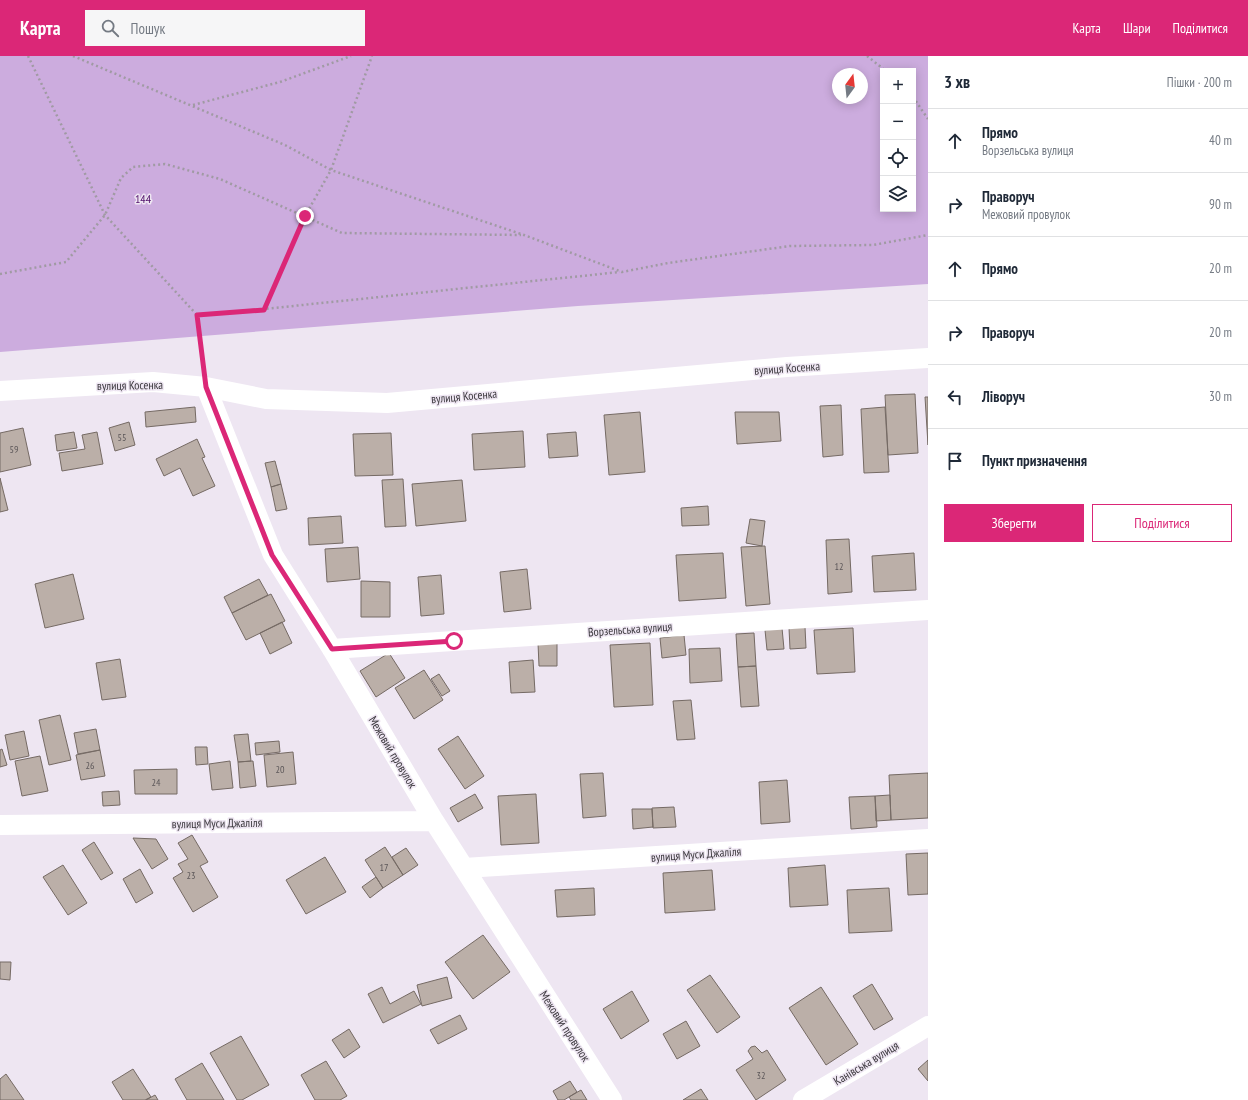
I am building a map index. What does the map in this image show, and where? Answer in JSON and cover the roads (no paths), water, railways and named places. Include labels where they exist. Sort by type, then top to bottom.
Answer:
[{"type":"street","name":"вулиця Косенка","points":[[0,391],[152,382],[206,387],[266,399],[387,403],[787,367],[928,358]]},
{"type":"street","name":"Межовий провулок","points":[[206,387],[272,555],[332,649],[434,821],[612,1100]]},
{"type":"street","name":"Ворзельська вулиця","points":[[332,649],[928,610]]},
{"type":"street","name":"вулиця Муси Джаліля","points":[[0,825],[434,821]]},
{"type":"street","name":"вулиця Муси Джаліля","points":[[464,868],[928,839]]},
{"type":"street","name":"Канівська вулиця","points":[[803,1100],[928,1026]]},
{"type":"park label","name":"144","points":[[143,198]]}]
